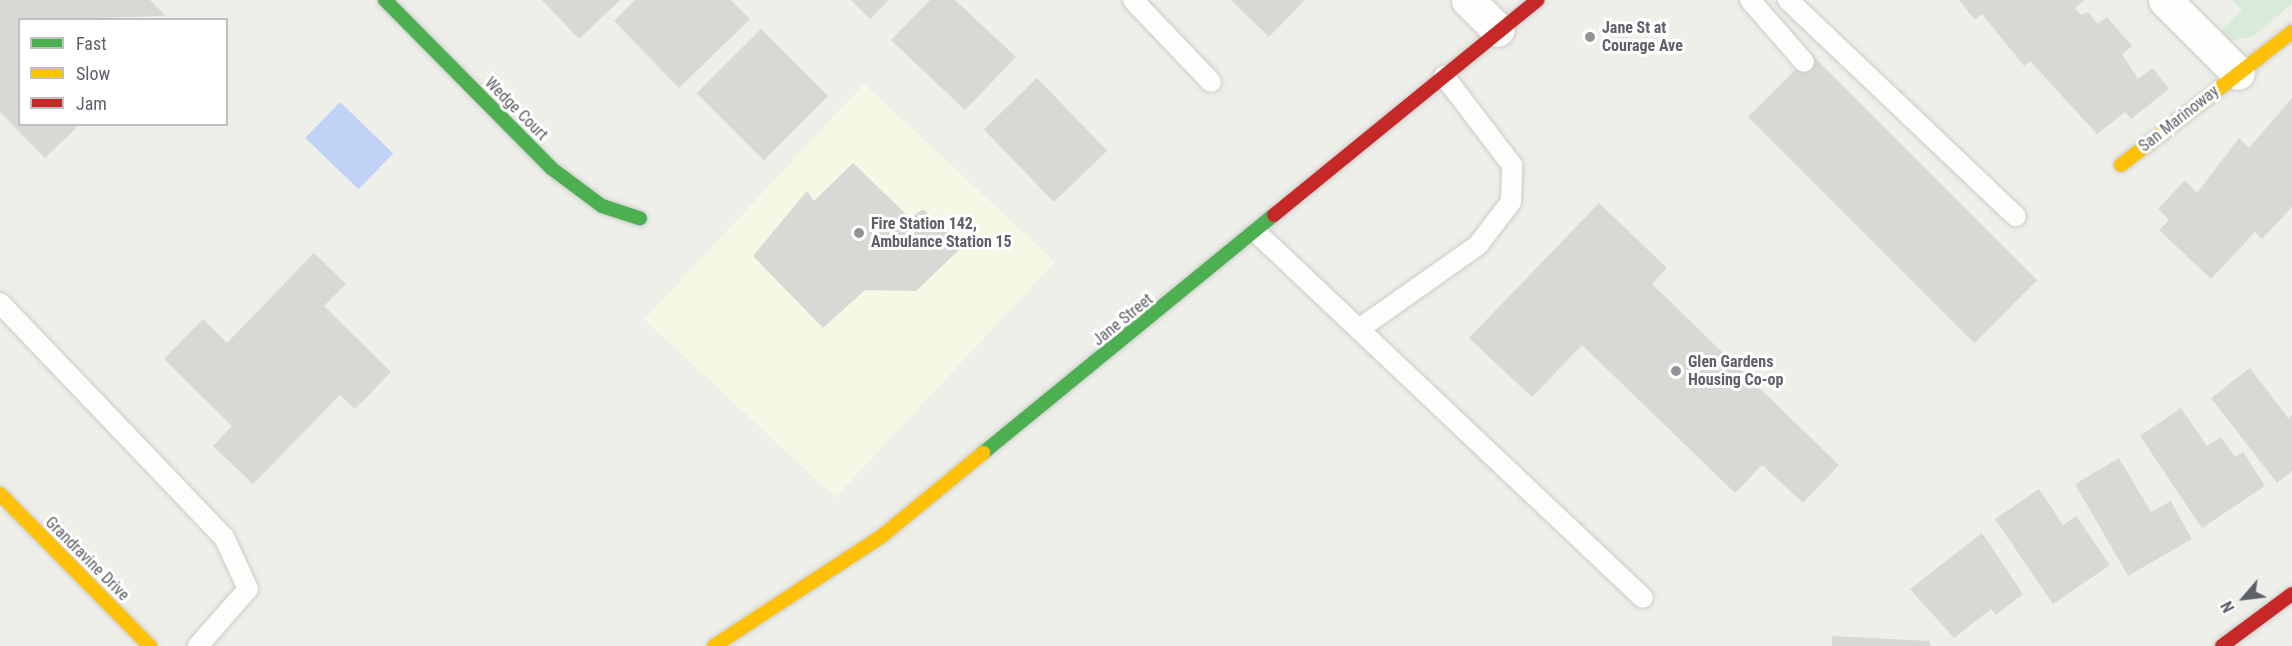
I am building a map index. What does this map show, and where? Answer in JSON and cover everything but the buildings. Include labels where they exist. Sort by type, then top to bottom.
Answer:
[{"type":"main road","name":"Wedge Court","points":[[385,0],[552,168],[602,206],[640,218]]},
{"type":"main road","name":"Jane Street","points":[[714,646],[882,536],[1257,233],[1498,30],[1538,0]]},
{"type":"main road","name":"San Marinoway","points":[[2121,165],[2292,32]]},
{"type":"main road","name":"Grandravine Drive","points":[[0,494],[150,646]]},
{"type":"main road","points":[[2222,646],[2292,594]]},
{"type":"street","points":[[1468,0],[1498,30]]},
{"type":"street","points":[[2165,0],[2238,73]]},
{"type":"lane","points":[[1133,0],[1211,82]]},
{"type":"lane","points":[[1750,0],[1804,62]]},
{"type":"lane","points":[[1788,0],[2016,216]]},
{"type":"lane","points":[[1359,329],[1478,245],[1511,202],[1512,165],[1444,76]]},
{"type":"lane","points":[[1257,233],[1643,598]]},
{"type":"lane","points":[[0,303],[224,537],[248,589],[198,646]]},
{"type":"shaded area","points":[[2232,0],[2292,0],[2292,4],[2252,37],[2226,41],[2217,35],[2242,10]]},
{"type":"shaded area","points":[[864,84],[1055,262],[835,497],[644,319]]},
{"type":"water","points":[[340,102],[393,153],[358,189],[305,138]]},
{"type":"traffic: fast","points":[[385,0],[551,168],[602,206],[640,218]]},
{"type":"traffic: fast","points":[[983,453],[1274,215]]},
{"type":"traffic: slow","points":[[2121,165],[2292,32]]},
{"type":"traffic: slow","points":[[714,646],[882,536],[983,453]]},
{"type":"traffic: slow","points":[[0,494],[150,646]]},
{"type":"traffic: jam","points":[[1274,215],[1538,0]]},
{"type":"traffic: jam","points":[[2222,646],[2292,594]]},
{"type":"place","name":"Jane St at Courage Ave","points":[[1590,37]]},
{"type":"place","name":"Fire Station 142, Ambulance Station 15","points":[[859,233]]},
{"type":"place","name":"Glen Gardens Housing Co-op","points":[[1676,371]]}]
